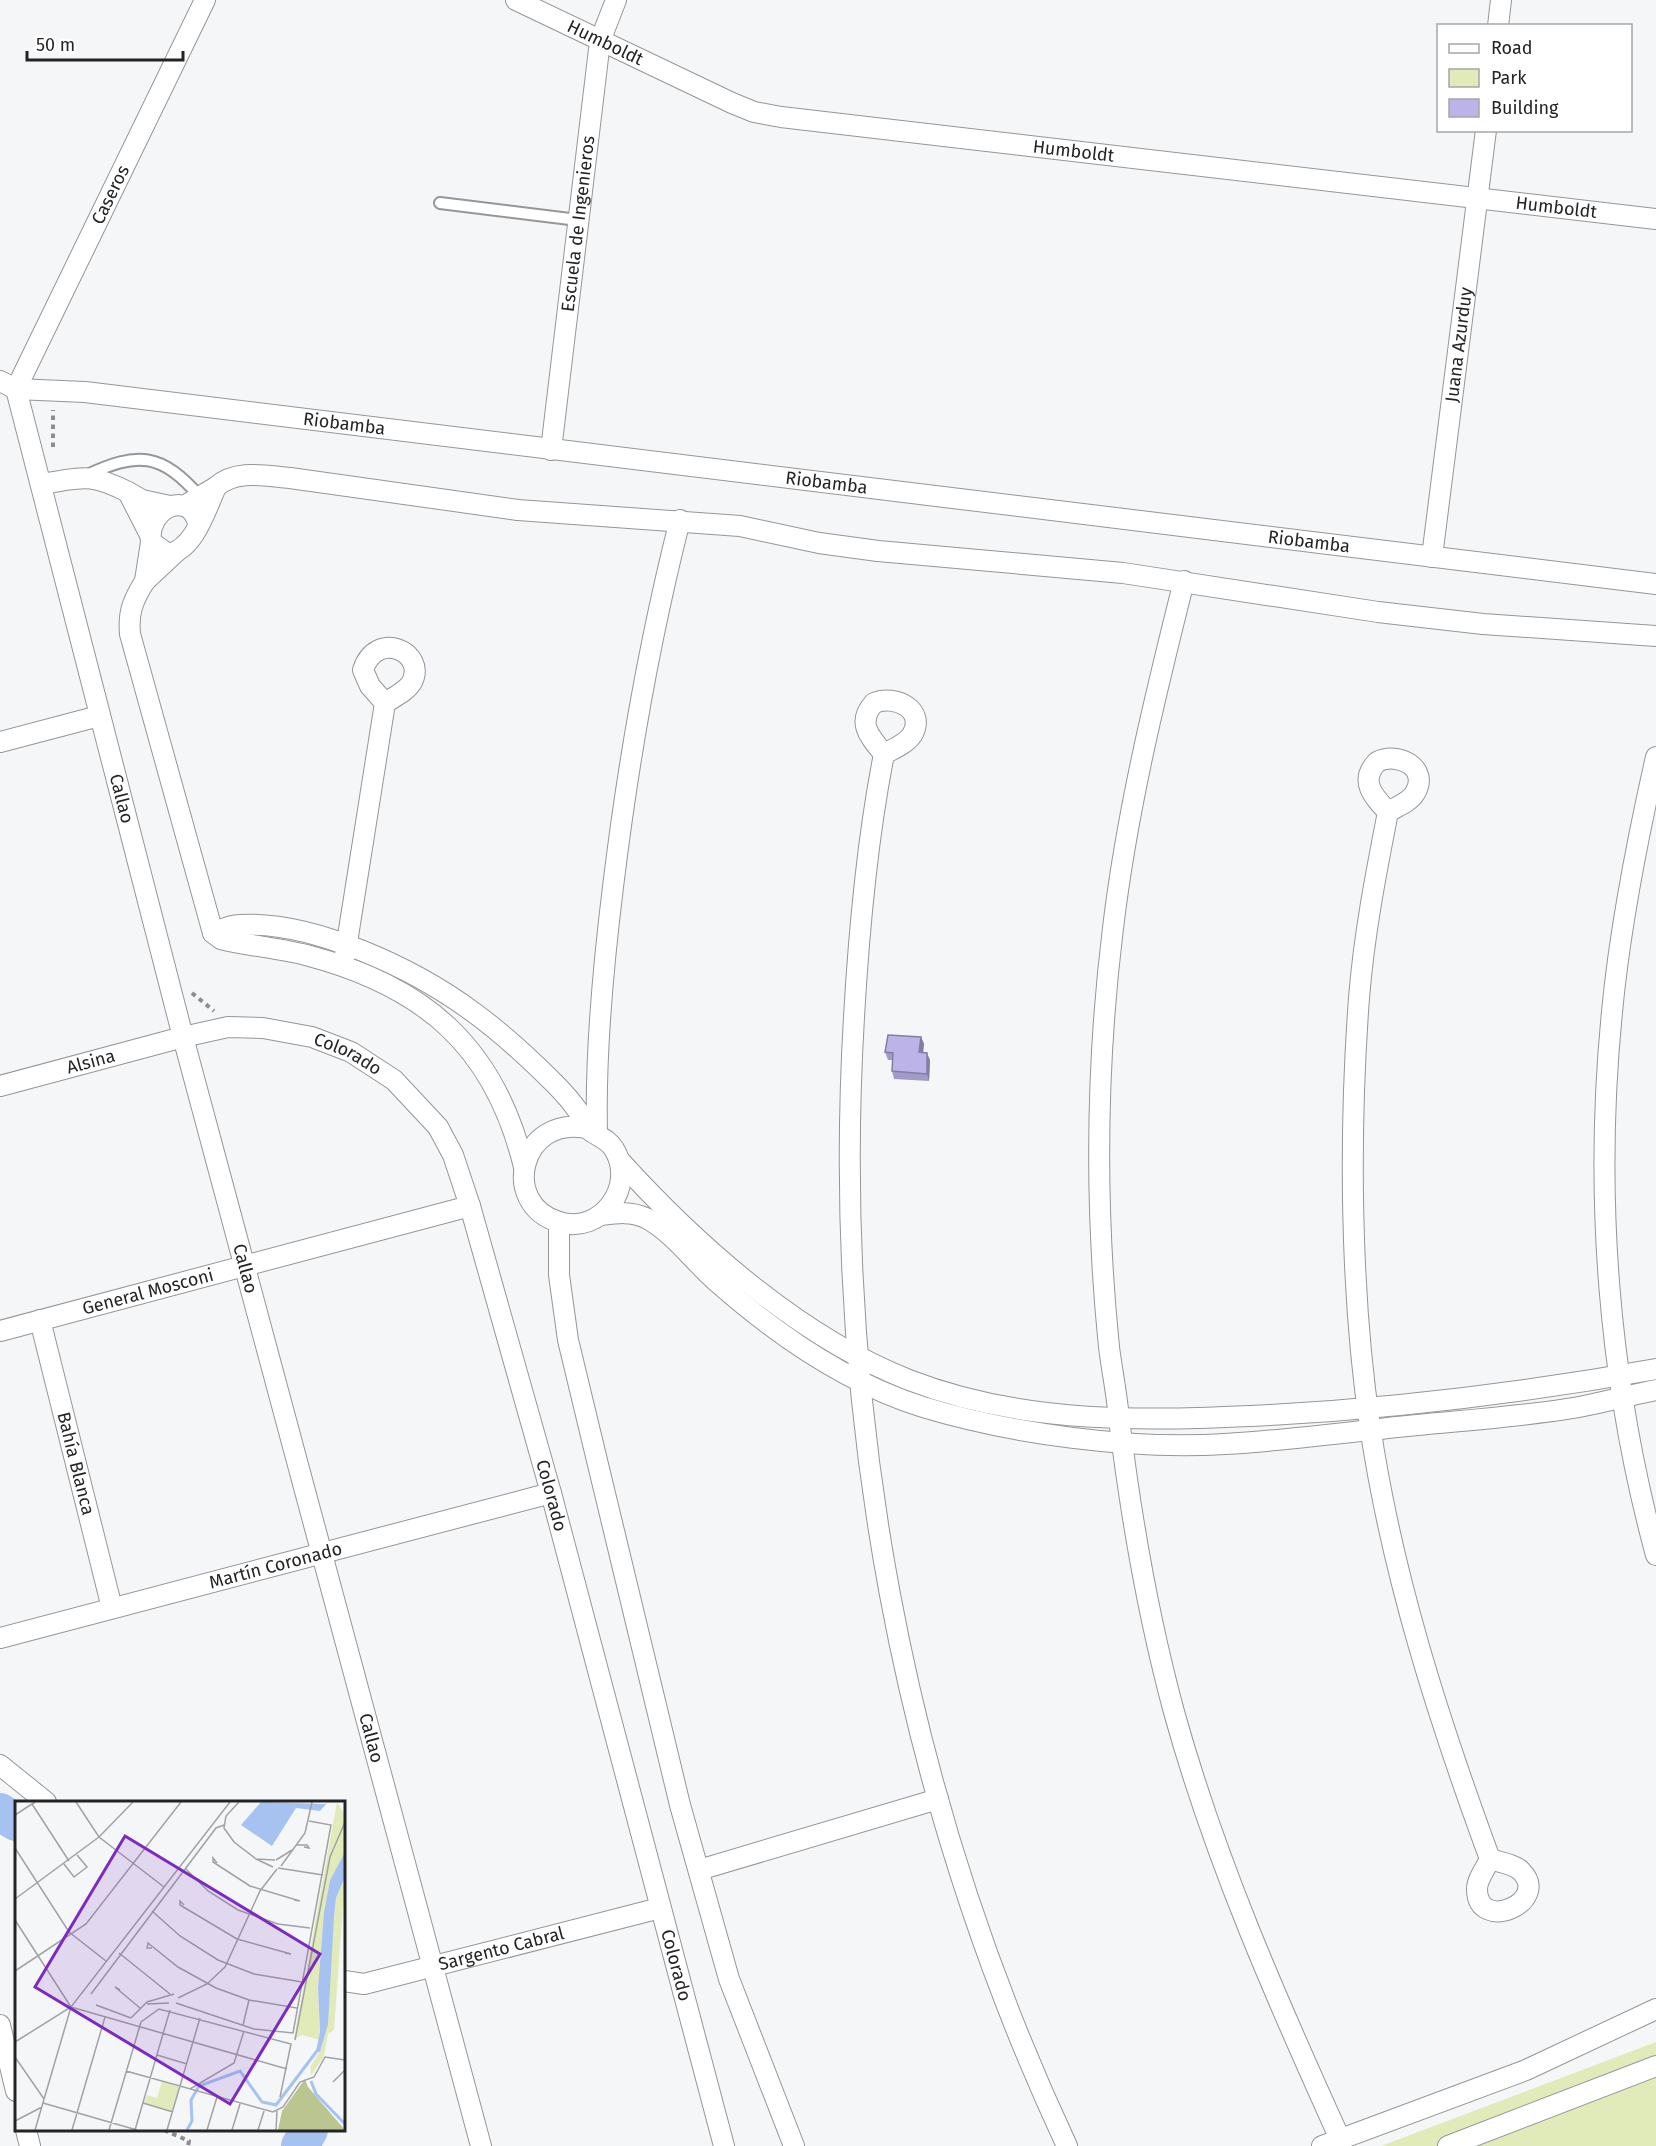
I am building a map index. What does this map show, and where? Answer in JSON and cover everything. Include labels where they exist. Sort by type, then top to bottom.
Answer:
[{"type":"street","name":"Caseros","points":[[5,388],[206,0]]},
{"type":"street","name":"Humboldt","points":[[516,0],[754,112],[1656,219]]},
{"type":"street","name":"Escuela de Ingenieros","points":[[551,450],[600,41],[616,0]]},
{"type":"street","points":[[1498,24],[1501,0]]},
{"type":"street","name":"Juana Azurduy","points":[[1432,557],[1486,132]]},
{"type":"street","name":"Riobamba","points":[[5,388],[85,392],[1656,584]]},
{"type":"street","name":"Callao","points":[[5,388],[41,484],[183,1037],[481,2146]]},
{"type":"street","points":[[145,581],[155,519],[231,477],[254,475],[518,510],[740,526],[819,543],[878,551],[1123,573],[1378,612],[1483,624],[1656,636]]},
{"type":"street","points":[[41,484],[85,476],[104,479],[142,500],[193,499]]},
{"type":"street","points":[[128,492],[151,538],[168,554],[176,552]]},
{"type":"street","points":[[193,499],[198,523],[185,546],[145,581],[133,599],[128,614],[130,634],[213,933],[221,939],[306,955],[372,978],[407,996],[443,1021],[468,1046],[496,1086],[517,1139],[524,1167],[527,1194],[534,1206],[546,1216],[559,1222],[574,1224],[602,1215],[626,1212],[645,1217],[661,1228],[716,1281],[790,1340],[860,1382],[921,1407],[977,1422],[1122,1442],[1223,1444],[1578,1407],[1656,1390]]},
{"type":"street","points":[[193,499],[198,523]]},
{"type":"street","points":[[592,1130],[606,941],[630,750],[656,613],[680,520]]},
{"type":"street","points":[[1184,581],[1137,777],[1113,930],[1106,1014],[1101,1133],[1102,1236],[1109,1348],[1129,1502],[1174,1710],[1199,1791],[1246,1924],[1331,2143],[1526,2070],[1656,2009]]},
{"type":"street","points":[[343,967],[385,703]]},
{"type":"street","points":[[0,742],[99,716]]},
{"type":"street","points":[[884,754],[864,895],[851,1061],[850,1247],[856,1356],[869,1475],[907,1677],[938,1799],[999,1986],[1067,2146]]},
{"type":"street","points":[[1656,758],[1634,854],[1612,1011],[1607,1078],[1608,1270],[1622,1396],[1644,1511],[1656,1555]]},
{"type":"street","points":[[1388,812],[1372,898],[1359,997],[1356,1082],[1355,1238],[1367,1408],[1390,1529],[1426,1674],[1490,1859]]},
{"type":"street","points":[[213,933],[236,925],[259,925],[347,944],[426,982],[471,1010],[556,1085],[592,1130],[614,1149],[620,1161],[642,1186],[773,1304],[825,1339],[856,1356],[907,1379],[995,1406],[1071,1416],[1168,1420],[1474,1399],[1656,1369]]},
{"type":"street","name":"Colorado","points":[[183,1037],[228,1028],[263,1028],[312,1036],[351,1052],[394,1080],[438,1127],[453,1155],[470,1206],[551,1492],[724,2146]]},
{"type":"street","name":"Alsina","points":[[0,1086],[183,1037]]},
{"type":"street","points":[[524,1167],[533,1145],[542,1137],[563,1126],[592,1130]]},
{"type":"street","points":[[602,1215],[612,1204],[619,1191],[622,1176],[620,1161]]},
{"type":"street","name":"General Mosconi","points":[[0,1331],[470,1206]]},
{"type":"street","points":[[559,1222],[559,1275],[573,1366],[680,1805],[729,1979],[794,2146]]},
{"type":"street","name":"Bahía Blanca","points":[[40,1320],[112,1608]]},
{"type":"street","name":"Martín Coronado","points":[[0,1638],[551,1492]]},
{"type":"street","points":[[0,1765],[44,1801]]},
{"type":"street","points":[[699,1870],[938,1799]]},
{"type":"street","name":"Sargento Cabral","points":[[345,1981],[364,1984],[660,1908]]},
{"type":"street","points":[[0,2025],[15,2087]]},
{"type":"street","points":[[1448,2146],[1656,2066]]},
{"type":"street","points":[[26,2131],[30,2146]]},
{"type":"lane","points":[[440,203],[578,220]]},
{"type":"lane","points":[[85,476],[114,462],[146,458],[173,471],[193,499]]},
{"type":"path","points":[[166,2131],[189,2141],[188,2146]]},
{"type":"green space","points":[[1656,2042],[1656,2146],[1381,2146]]},
{"type":"building","points":[[888,1035],[921,1037],[919,1052],[927,1053],[927,1074],[892,1071],[893,1053],[885,1052]]},
{"type":"waterway","points":[[0,1812],[15,1821]]},
{"type":"waterway","points":[[300,2146],[308,2131]]}]
